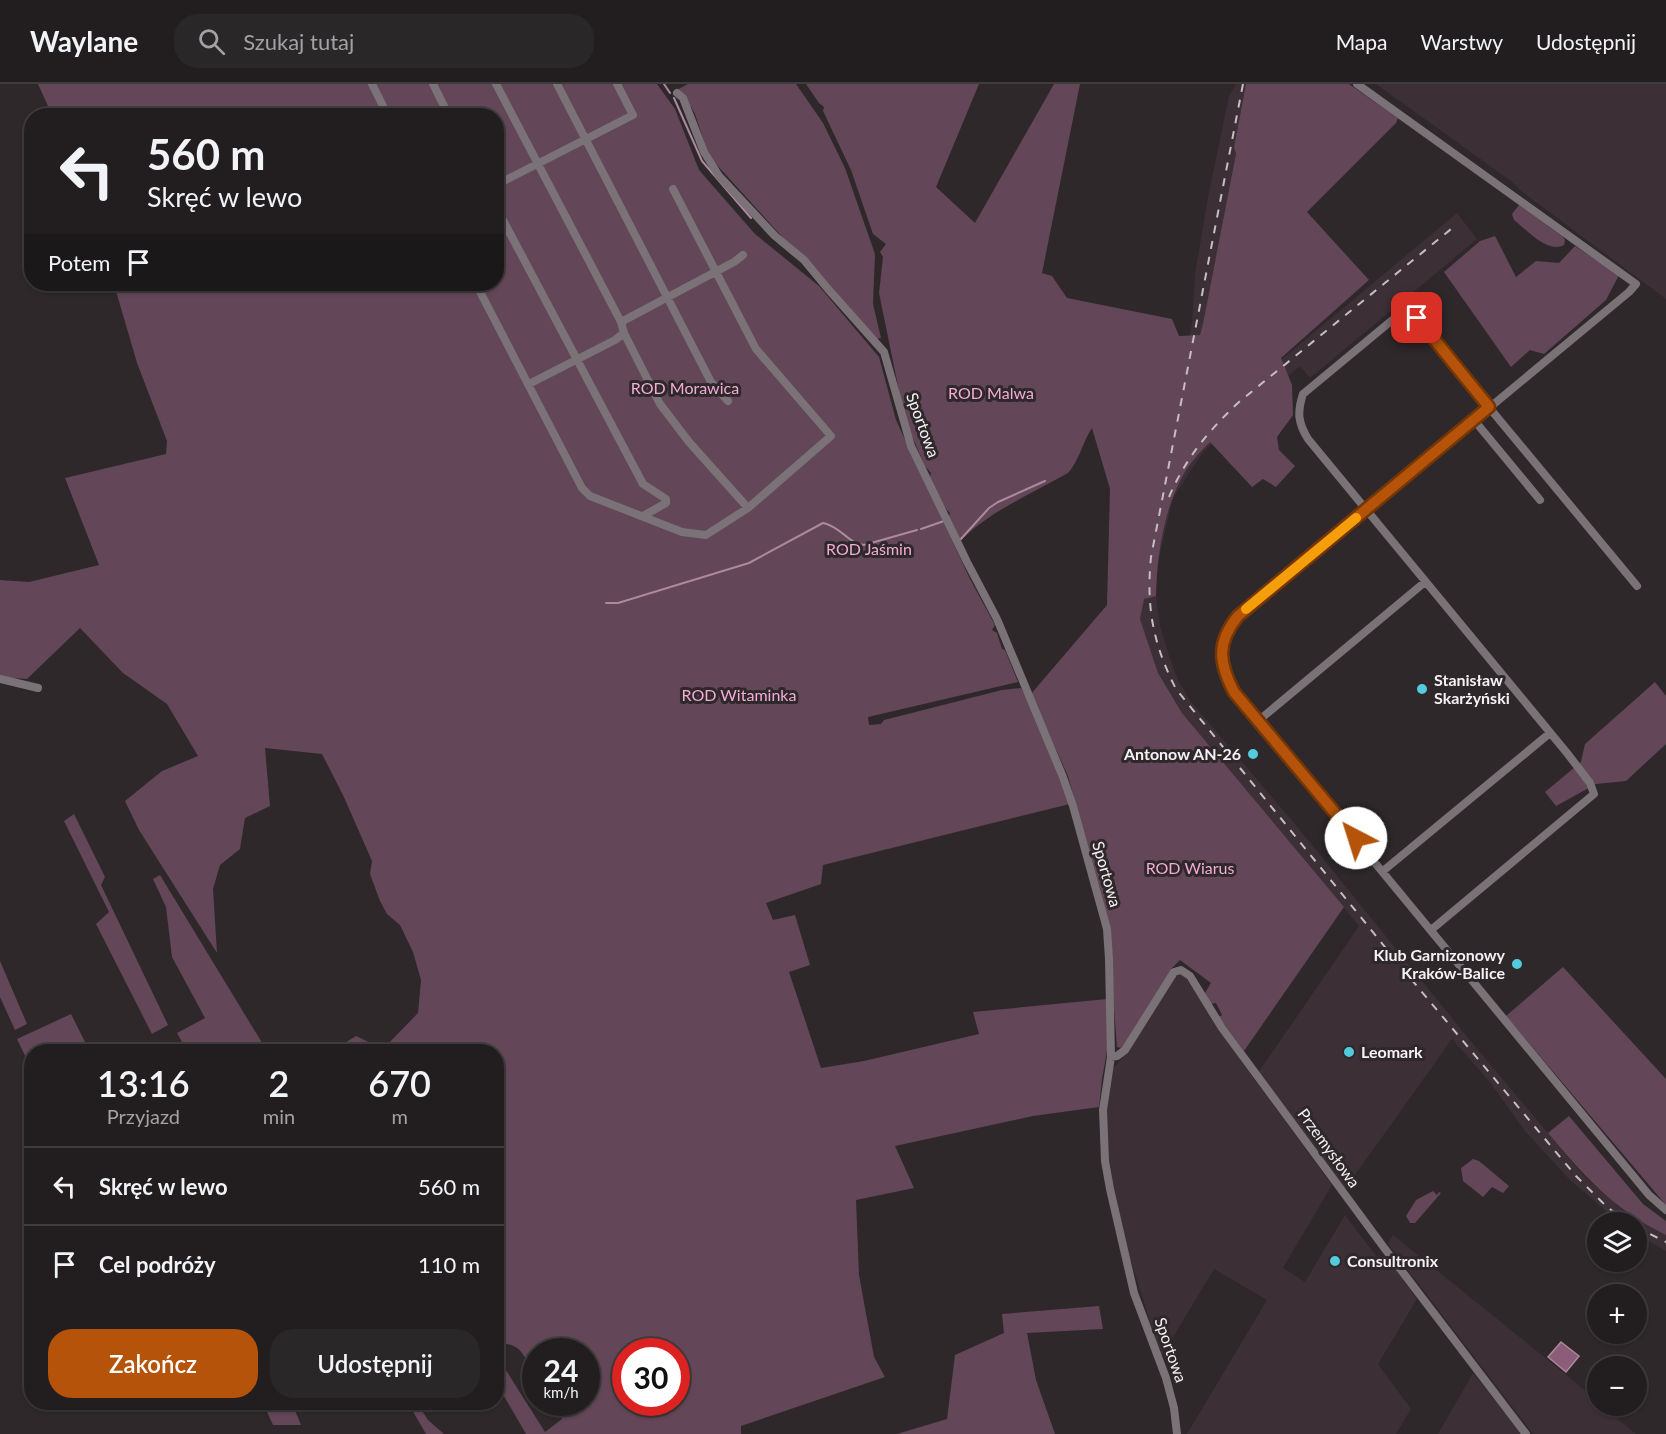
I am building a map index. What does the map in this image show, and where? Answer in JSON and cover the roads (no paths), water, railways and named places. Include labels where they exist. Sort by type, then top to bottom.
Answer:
[{"type":"street","points":[[372,84],[384,108]]},
{"type":"street","points":[[433,84],[445,108]]},
{"type":"street","points":[[495,84],[621,322],[624,333],[660,404],[689,442],[748,508]]},
{"type":"street","points":[[557,84],[711,382],[728,401]]},
{"type":"street","points":[[504,181],[633,115],[617,84]]},
{"type":"street","points":[[1357,84],[1636,284],[1238,616],[1228,630],[1222,650],[1223,666],[1234,692],[1648,1195],[1666,1210]]},
{"type":"street","name":"Sportowa","points":[[676,93],[683,98],[704,152],[719,176],[775,236],[804,260],[884,352],[911,446],[997,619],[1045,732],[1073,806],[1107,929],[1111,1057],[1103,1110],[1105,1161],[1134,1293],[1166,1378],[1174,1408],[1177,1434]]},
{"type":"street","points":[[480,291],[582,488],[590,496],[682,532],[697,536],[706,535],[748,508],[831,436],[756,349],[673,189]]},
{"type":"street","points":[[504,222],[643,484],[666,499],[666,503],[644,516]]},
{"type":"street","points":[[621,322],[717,272],[743,255]]},
{"type":"street","points":[[1431,930],[1594,794],[1590,783],[1550,733],[1308,439],[1300,426],[1298,414],[1303,394],[1402,312],[1410,312],[1637,586]]},
{"type":"street","points":[[530,384],[615,340],[624,333]]},
{"type":"street","points":[[1473,420],[1540,500]]},
{"type":"street","points":[[1258,721],[1425,582]]},
{"type":"street","points":[[0,679],[38,688]]},
{"type":"street","points":[[1383,872],[1550,733]]},
{"type":"street","name":"Przemysłowa","points":[[1111,1057],[1125,1050],[1174,972],[1180,970],[1191,976],[1222,1028],[1526,1434]]},
{"type":"waterway","points":[[664,84],[670,93]]},
{"type":"waterway","points":[[674,98],[702,161],[751,218]]},
{"type":"waterway","points":[[960,540],[989,508],[1045,481]]},
{"type":"waterway","points":[[921,529],[944,521]]},
{"type":"waterway","points":[[606,603],[618,603],[749,563],[823,523],[854,542],[864,545],[917,530]]},
{"type":"railway","points":[[1243,84],[1151,557],[1151,609],[1157,641],[1176,689],[1406,973],[1576,1176],[1614,1212]]},
{"type":"railway","points":[[1169,497],[1182,470],[1199,446],[1239,402],[1456,225]]},
{"type":"railway","points":[[1647,1232],[1666,1242]]},
{"type":"place","name":"Stanisław Skarżyński","points":[[1422,689]]},
{"type":"place","name":"Antonow AN-26","points":[[1253,754]]},
{"type":"place","name":"Klub Garnizonowy Kraków-Balice","points":[[1517,964]]},
{"type":"place","name":"Leomark","points":[[1349,1052]]},
{"type":"place","name":"Consultronix","points":[[1335,1261]]},
{"type":"park label","name":"ROD Morawica","points":[[685,388]]},
{"type":"park label","name":"ROD Malwa","points":[[991,393]]},
{"type":"park label","name":"ROD Jaśmin","points":[[869,549]]},
{"type":"park label","name":"ROD Witaminka","points":[[739,695]]},
{"type":"park label","name":"ROD Wiarus","points":[[1190,868]]}]
